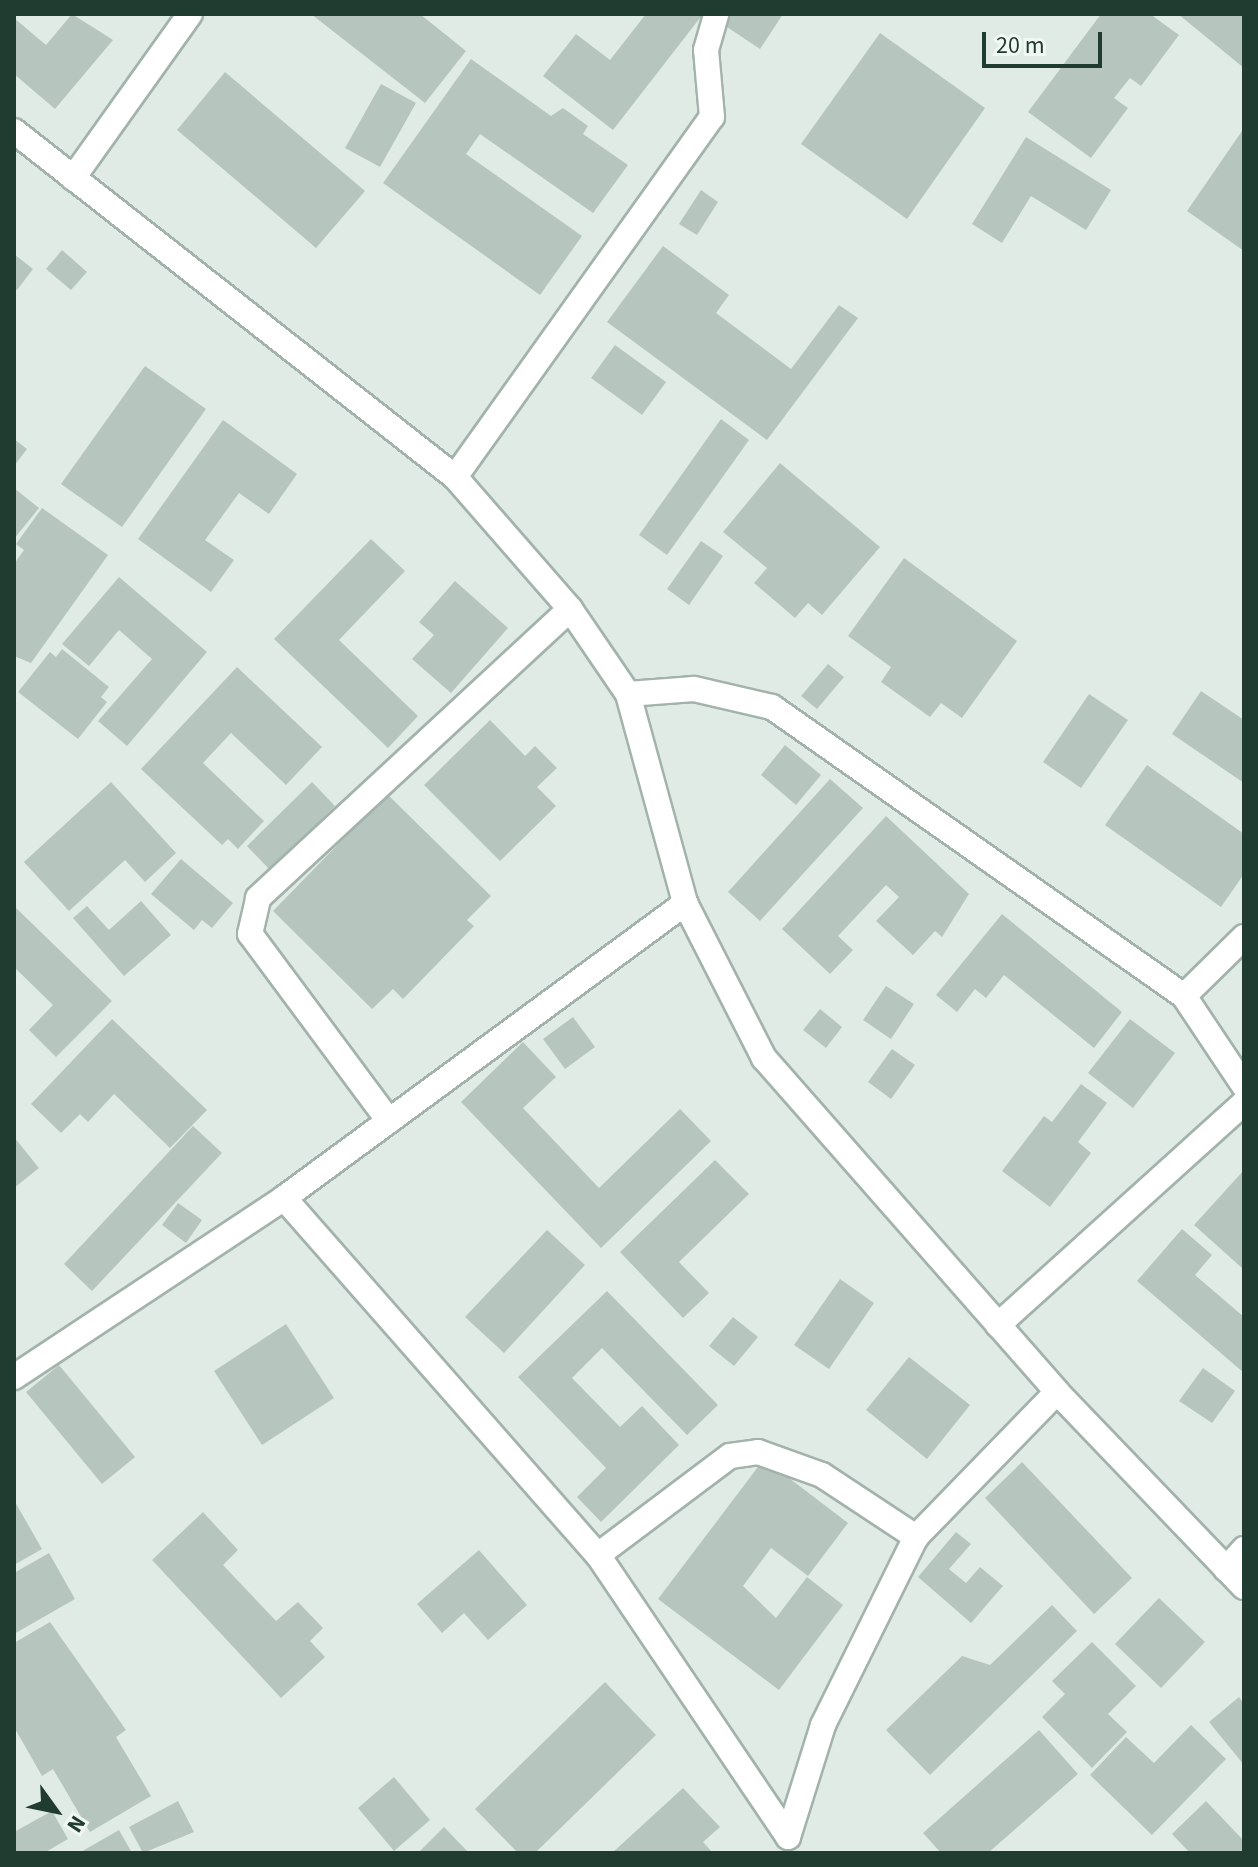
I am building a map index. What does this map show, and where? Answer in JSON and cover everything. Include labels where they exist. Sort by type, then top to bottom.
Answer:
[{"type":"street","points":[[73,178],[190,14]]},
{"type":"street","points":[[455,477],[712,117],[706,50],[716,14]]},
{"type":"street","points":[[14,131],[455,477],[570,609],[628,694],[685,903],[764,1058],[1057,1392],[1244,1587]]},
{"type":"street","points":[[389,1121],[250,934],[258,898],[570,609]]},
{"type":"street","points":[[628,694],[694,689],[772,707],[1184,996],[1244,1086]]},
{"type":"street","points":[[14,1377],[284,1198],[685,903]]},
{"type":"street","points":[[1184,996],[1244,937]]},
{"type":"street","points":[[998,1325],[1244,1103]]},
{"type":"street","points":[[284,1198],[598,1555],[788,1837],[823,1725],[916,1537],[1057,1392]]},
{"type":"street","points":[[598,1555],[730,1456],[758,1452],[822,1475],[916,1537]]},
{"type":"street","points":[[1226,1569],[1244,1549]]},
{"type":"building","points":[[72,14],[113,40],[55,109],[14,74],[14,18],[46,45]]},
{"type":"building","points":[[311,14],[420,14],[466,51],[425,103]]},
{"type":"building","points":[[646,14],[703,14],[613,130],[543,76],[576,34],[610,60]]},
{"type":"building","points":[[727,14],[783,14],[760,49],[721,23]]},
{"type":"building","points":[[1101,14],[1150,14],[1179,35],[1141,86],[1130,78],[1114,98],[1128,108],[1091,158],[1028,112]]},
{"type":"building","points":[[1178,14],[1244,14],[1244,68]]},
{"type":"building","points":[[880,33],[985,108],[907,219],[801,144]]},
{"type":"building","points":[[471,59],[551,116],[563,108],[588,126],[583,134],[628,165],[593,213],[480,134],[466,154],[582,236],[540,295],[383,183]]},
{"type":"building","points":[[225,72],[365,191],[316,248],[177,130]]},
{"type":"building","points":[[381,84],[416,103],[380,167],[345,148]]},
{"type":"building","points":[[1244,128],[1244,251],[1187,211]]},
{"type":"building","points":[[1026,137],[1111,190],[1086,230],[1031,196],[1002,243],[972,224]]},
{"type":"building","points":[[701,190],[718,202],[697,235],[679,224]]},
{"type":"building","points":[[663,246],[729,295],[716,313],[791,369],[839,305],[858,318],[767,440],[607,322]]},
{"type":"building","points":[[62,250],[87,272],[71,290],[46,269]]},
{"type":"building","points":[[14,254],[33,269],[17,290],[14,288]]},
{"type":"building","points":[[615,345],[666,382],[642,415],[591,378]]},
{"type":"building","points":[[145,366],[206,409],[122,527],[61,484]]},
{"type":"building","points":[[721,419],[749,440],[667,555],[639,535]]},
{"type":"building","points":[[223,420],[297,474],[269,514],[239,493],[205,540],[234,560],[211,592],[138,539]]},
{"type":"building","points":[[14,439],[27,449],[14,466]]},
{"type":"building","points":[[780,463],[880,547],[822,615],[808,603],[795,618],[754,583],[767,568],[723,532]]},
{"type":"building","points":[[14,488],[39,508],[14,539]]},
{"type":"building","points":[[42,508],[108,555],[31,663],[14,656],[14,564],[24,550],[16,544]]},
{"type":"building","points":[[371,539],[405,571],[339,640],[418,716],[388,748],[274,639]]},
{"type":"building","points":[[701,541],[723,556],[689,605],[667,589]]},
{"type":"building","points":[[904,558],[1017,641],[962,718],[941,703],[930,717],[881,682],[891,667],[848,636]]},
{"type":"building","points":[[119,577],[207,652],[127,746],[98,721],[152,659],[119,630],[89,666],[62,644]]},
{"type":"building","points":[[455,581],[508,628],[451,693],[412,659],[434,635],[419,622]]},
{"type":"building","points":[[62,649],[109,687],[101,697],[107,702],[78,739],[18,692],[50,652],[56,657]]},
{"type":"building","points":[[828,664],[844,677],[817,709],[801,696]]},
{"type":"building","points":[[237,667],[322,747],[286,785],[231,733],[203,763],[264,821],[238,849],[228,839],[222,845],[141,769]]},
{"type":"building","points":[[1201,691],[1244,720],[1244,783],[1172,734]]},
{"type":"building","points":[[1089,694],[1128,720],[1081,788],[1043,762]]},
{"type":"building","points":[[490,720],[525,756],[535,746],[557,768],[537,787],[556,806],[500,861],[424,785]]},
{"type":"building","points":[[785,745],[821,775],[796,805],[761,775]]},
{"type":"building","points":[[1147,765],[1244,834],[1244,874],[1221,907],[1105,825]]},
{"type":"building","points":[[830,779],[863,808],[760,921],[728,892]]},
{"type":"building","points":[[111,782],[176,853],[145,882],[125,860],[69,911],[24,862]]},
{"type":"building","points":[[312,782],[335,806],[270,870],[247,846]]},
{"type":"building","points":[[387,794],[491,896],[467,920],[474,926],[403,999],[393,989],[372,1009],[273,911]]},
{"type":"building","points":[[886,816],[969,894],[942,937],[935,931],[913,955],[876,921],[899,897],[886,885],[838,936],[853,950],[830,974],[782,929]]},
{"type":"building","points":[[181,859],[233,903],[212,928],[202,920],[194,930],[151,894]]},
{"type":"building","points":[[141,901],[171,935],[124,976],[73,918],[87,906],[109,930]]},
{"type":"building","points":[[14,906],[112,1001],[56,1057],[29,1030],[53,1005],[14,967]]},
{"type":"building","points":[[1002,914],[1122,1012],[1094,1048],[1004,975],[986,998],[975,989],[957,1012],[936,995]]},
{"type":"building","points":[[886,986],[914,1004],[891,1039],[863,1020]]},
{"type":"building","points":[[820,1009],[842,1027],[826,1048],[803,1030]]},
{"type":"building","points":[[573,1017],[595,1047],[565,1069],[543,1039]]},
{"type":"building","points":[[112,1019],[207,1110],[170,1148],[114,1094],[88,1122],[80,1114],[61,1133],[31,1104]]},
{"type":"building","points":[[1130,1019],[1175,1053],[1133,1108],[1088,1073]]},
{"type":"building","points":[[523,1042],[556,1077],[523,1108],[599,1188],[680,1109],[711,1141],[601,1248],[461,1102]]},
{"type":"building","points":[[892,1049],[915,1065],[891,1099],[868,1082]]},
{"type":"building","points":[[1081,1084],[1107,1103],[1078,1142],[1091,1153],[1050,1207],[1002,1171],[1044,1116],[1052,1122]]},
{"type":"building","points":[[193,1126],[222,1153],[92,1291],[64,1264]]},
{"type":"building","points":[[14,1137],[39,1168],[14,1188]]},
{"type":"building","points":[[715,1160],[749,1194],[679,1262],[709,1293],[683,1318],[620,1252]]},
{"type":"building","points":[[1244,1170],[1244,1266],[1242,1268],[1194,1225]]},
{"type":"building","points":[[178,1203],[202,1220],[186,1243],[162,1225]]},
{"type":"building","points":[[1182,1229],[1212,1255],[1195,1275],[1244,1317],[1244,1373],[1137,1281]]},
{"type":"building","points":[[547,1230],[585,1265],[504,1353],[465,1317]]},
{"type":"building","points":[[840,1279],[874,1303],[829,1369],[794,1345]]},
{"type":"building","points":[[607,1291],[718,1405],[687,1435],[602,1348],[572,1378],[620,1427],[642,1406],[679,1445],[601,1522],[577,1497],[606,1468],[518,1377]]},
{"type":"building","points":[[733,1317],[758,1337],[734,1366],[709,1346]]},
{"type":"building","points":[[286,1324],[334,1398],[262,1445],[214,1371]]},
{"type":"building","points":[[909,1357],[970,1405],[927,1459],[866,1410]]},
{"type":"building","points":[[59,1365],[135,1457],[102,1484],[26,1392]]},
{"type":"building","points":[[1203,1368],[1235,1391],[1212,1423],[1179,1401]]},
{"type":"building","points":[[764,1459],[848,1523],[808,1576],[771,1548],[743,1586],[776,1618],[807,1577],[843,1605],[779,1690],[658,1599]]},
{"type":"building","points":[[1022,1462],[1132,1578],[1094,1614],[985,1498]]},
{"type":"building","points":[[14,1500],[42,1549],[14,1565]]},
{"type":"building","points":[[203,1512],[238,1550],[223,1565],[276,1621],[298,1602],[323,1628],[310,1641],[325,1657],[281,1698],[152,1560]]},
{"type":"building","points":[[956,1532],[971,1544],[949,1569],[966,1583],[980,1567],[1003,1586],[971,1623],[918,1577]]},
{"type":"building","points":[[479,1550],[527,1605],[488,1640],[464,1613],[442,1633],[417,1604]]},
{"type":"building","points":[[49,1553],[75,1599],[14,1634],[14,1573]]},
{"type":"building","points":[[1159,1598],[1205,1642],[1161,1688],[1115,1644]]},
{"type":"building","points":[[1052,1605],[1077,1631],[930,1775],[886,1730],[962,1656],[990,1665]]},
{"type":"building","points":[[50,1622],[126,1730],[116,1737],[151,1796],[90,1832],[53,1769],[42,1776],[14,1727],[14,1643]]},
{"type":"building","points":[[1092,1642],[1136,1686],[1108,1714],[1127,1732],[1092,1768],[1042,1717],[1065,1694],[1052,1681]]},
{"type":"building","points":[[605,1682],[656,1735],[535,1853],[518,1853],[475,1809]]},
{"type":"building","points":[[1239,1697],[1244,1704],[1244,1765],[1209,1722]]},
{"type":"building","points":[[1191,1725],[1226,1759],[1152,1835],[1090,1775],[1126,1737],[1154,1763]]},
{"type":"building","points":[[1039,1730],[1078,1774],[988,1853],[941,1853],[923,1833]]},
{"type":"building","points":[[394,1777],[430,1820],[394,1851],[358,1808]]},
{"type":"building","points":[[683,1788],[720,1827],[703,1842],[713,1853],[612,1853]]},
{"type":"building","points":[[178,1801],[194,1832],[143,1853],[129,1827]]},
{"type":"building","points":[[1206,1801],[1244,1841],[1244,1853],[1190,1853],[1172,1834]]},
{"type":"building","points":[[52,1811],[68,1839],[44,1853],[14,1853],[14,1832]]},
{"type":"building","points":[[444,1827],[469,1853],[418,1853]]},
{"type":"building","points":[[119,1830],[132,1853],[79,1853]]}]
